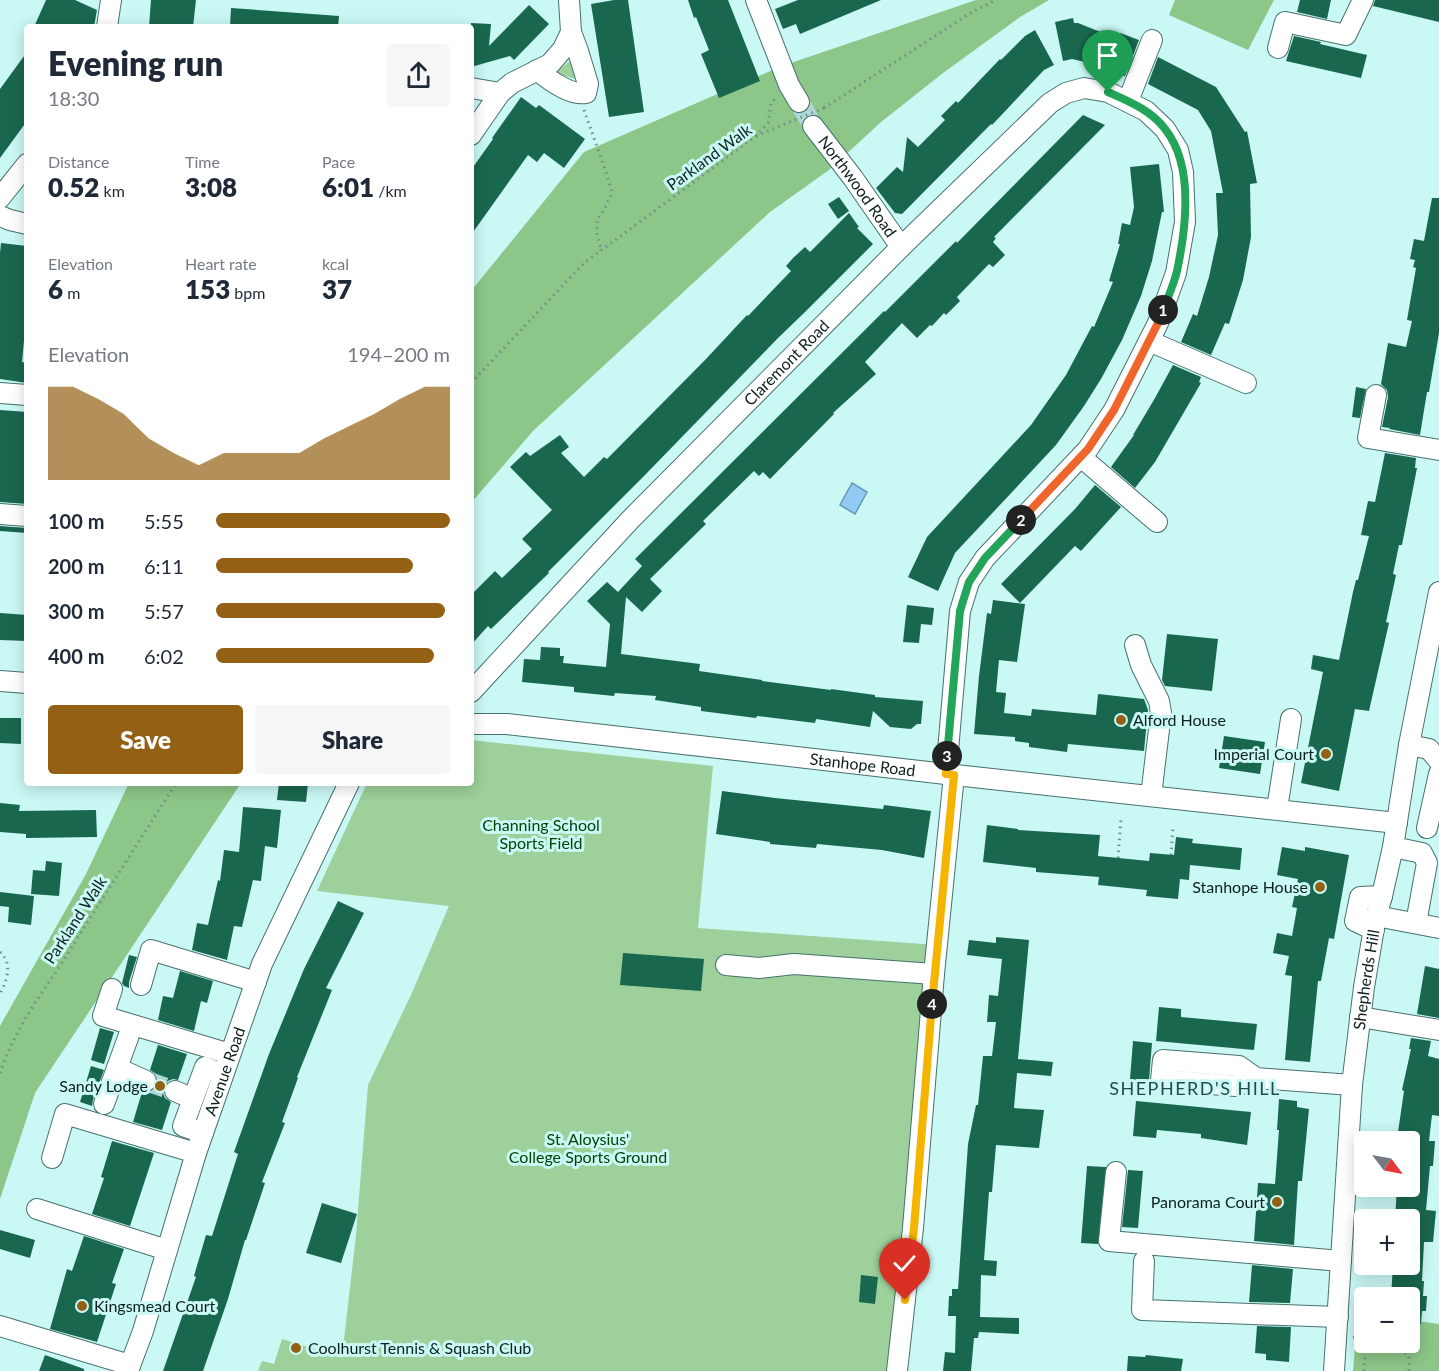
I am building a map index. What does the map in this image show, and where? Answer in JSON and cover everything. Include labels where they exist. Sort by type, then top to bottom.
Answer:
[{"type":"street","points":[[107,24],[111,0]]},
{"type":"street","points":[[537,70],[548,79],[578,94],[586,93],[588,84],[571,32],[569,0]]},
{"type":"street","points":[[756,0],[794,94]]},
{"type":"street","points":[[1278,48],[1285,22],[1346,35],[1363,0]]},
{"type":"street","points":[[474,131],[500,93],[512,83],[550,64],[563,49],[571,32]]},
{"type":"street","points":[[1129,102],[1152,40]]},
{"type":"street","name":"Claremont Road","points":[[474,689],[631,519],[901,247],[1050,103],[1066,93],[1083,88],[1108,92],[1146,111],[1165,129],[1178,150],[1184,172],[1185,222],[1176,273],[1158,323],[1114,410],[1088,449],[985,558],[969,582],[960,611],[950,775],[914,1228],[897,1371]]},
{"type":"street","points":[[474,89],[500,93]]},
{"type":"street","name":"Northwood Road","points":[[813,126],[901,247]]},
{"type":"street","points":[[0,198],[24,168]]},
{"type":"street","points":[[0,216],[24,223]]},
{"type":"street","points":[[1149,340],[1246,383]]},
{"type":"street","points":[[0,393],[24,395]]},
{"type":"street","points":[[1376,395],[1368,438],[1439,450]]},
{"type":"street","points":[[1081,457],[1157,522]]},
{"type":"street","points":[[0,514],[24,516]]},
{"type":"street","points":[[1438,603],[1432,662],[1408,745],[1398,819],[1382,896],[1360,897],[1355,921],[1416,923],[1439,928]]},
{"type":"street","points":[[1135,645],[1141,665],[1159,701],[1161,713],[1151,796]]},
{"type":"street","points":[[0,681],[24,683]]},
{"type":"street","points":[[1277,809],[1291,719]]},
{"type":"street","name":"Stanhope Road","points":[[474,724],[507,724],[950,775],[1277,809],[1398,819],[1433,830]]},
{"type":"street","points":[[1408,745],[1429,749],[1439,761]]},
{"type":"street","points":[[1433,830],[1439,774]]},
{"type":"street","name":"Avenue Road","points":[[125,1369],[143,1331],[196,1153],[256,982],[272,942],[348,786]]},
{"type":"street","points":[[1393,847],[1422,853],[1427,863],[1416,923]]},
{"type":"street","name":"Shepherds Hill","points":[[1334,1371],[1352,1085],[1364,987],[1375,923]]},
{"type":"street","points":[[141,985],[151,950],[256,982]]},
{"type":"street","points":[[726,965],[759,968],[794,964],[934,974]]},
{"type":"street","points":[[112,989],[103,1016],[230,1054]]},
{"type":"street","points":[[1360,1017],[1439,1030]]},
{"type":"street","points":[[104,1104],[129,1035]]},
{"type":"street","points":[[203,1133],[183,1126],[184,1095],[205,1067],[224,1074]]},
{"type":"street","points":[[117,1068],[146,1081]]},
{"type":"street","points":[[1256,1078],[1352,1085]]},
{"type":"street","points":[[52,1158],[65,1114],[196,1153]]},
{"type":"street","points":[[1116,1172],[1109,1241],[1341,1261]]},
{"type":"street","points":[[37,1209],[167,1250]]},
{"type":"street","points":[[1144,1261],[1142,1310],[1338,1317]]},
{"type":"street","points":[[0,1326],[125,1369]]},
{"type":"street","points":[[0,1334],[125,1369]]},
{"type":"path","name":"Parkland Walk","points":[[474,380],[584,263],[756,136],[824,108],[972,12],[996,0]]},
{"type":"path","points":[[578,94],[612,192],[597,220],[597,234],[601,249],[584,263]]},
{"type":"path","points":[[756,136],[768,123],[771,103],[794,94]]},
{"type":"path","name":"Parkland Walk","points":[[0,1073],[36,1000],[174,786]]},
{"type":"path","points":[[1118,858],[1121,819]]},
{"type":"path","points":[[1171,855],[1173,828]]},
{"type":"path","points":[[0,952],[9,971],[0,994]]},
{"type":"path","points":[[1364,1371],[1365,1353]]},
{"type":"path","points":[[1405,1353],[1409,1356],[1409,1371]]},
{"type":"green space","points":[[976,0],[1049,0],[1020,17],[943,73],[881,122],[829,170],[770,212],[533,431],[474,500],[474,287],[584,152],[782,66]]},
{"type":"green space","points":[[1175,0],[1274,0],[1248,50],[1169,15]]},
{"type":"green space","points":[[571,60],[575,79],[555,73]]},
{"type":"green space","name":"St. Aloysius' College Sports Ground","points":[[474,740],[713,766],[698,928],[937,945],[897,1371],[258,1371],[262,1361],[274,1364],[282,1339],[342,1357],[356,1235],[368,1085],[411,995],[449,906],[317,891],[366,786],[474,786]]},
{"type":"green space","points":[[128,786],[239,786],[35,1093],[0,1199],[0,1026],[86,874]]},
{"type":"green space","points":[[1420,1321],[1439,1324],[1439,1371],[1353,1371],[1355,1353],[1420,1353]]},
{"type":"water","points":[[852,483],[867,492],[855,514],[840,505]]},
{"type":"building","points":[[46,0],[75,0],[97,10],[95,24],[35,24]]},
{"type":"building","points":[[151,0],[196,0],[193,24],[149,24]]},
{"type":"building","points":[[628,0],[644,112],[609,117],[591,4]]},
{"type":"building","points":[[688,0],[728,0],[760,81],[719,98],[701,54],[709,50]]},
{"type":"building","points":[[798,0],[881,0],[800,34],[796,24],[783,29],[775,9]]},
{"type":"building","points":[[1300,0],[1331,0],[1327,19],[1297,12]]},
{"type":"building","points":[[1375,0],[1439,0],[1439,22],[1373,6]]},
{"type":"building","points":[[529,5],[549,24],[514,60],[510,56],[474,66],[474,24],[471,23],[491,24],[489,46]]},
{"type":"building","points":[[231,8],[339,16],[338,24],[230,24]]},
{"type":"building","points":[[1073,18],[1074,23],[1118,39],[1120,33],[1139,40],[1125,76],[1085,62],[1072,59],[1063,61],[1055,22]]},
{"type":"building","points":[[1035,30],[1054,65],[1044,70],[902,214],[895,213],[876,188],[897,167],[903,172],[907,137],[918,147],[945,120],[941,116],[956,101],[958,103],[1000,59]]},
{"type":"building","points":[[1294,36],[1367,55],[1361,78],[1286,61]]},
{"type":"building","points":[[24,56],[24,125],[0,158],[0,89]]},
{"type":"building","points":[[1158,57],[1216,87],[1245,132],[1247,131],[1257,183],[1250,184],[1251,237],[1243,280],[1229,324],[1225,323],[1211,355],[1181,342],[1193,314],[1197,316],[1209,277],[1218,235],[1216,193],[1223,193],[1211,131],[1198,110],[1148,84]]},
{"type":"building","points":[[521,97],[536,108],[539,105],[585,139],[564,168],[544,153],[537,162],[528,155],[474,231],[474,166]]},
{"type":"building","points":[[1083,115],[1105,125],[994,237],[996,238],[993,242],[1005,255],[993,267],[989,264],[957,297],[960,301],[917,338],[902,323],[865,362],[876,374],[833,413],[770,479],[763,472],[759,476],[754,471],[703,521],[706,524],[650,579],[662,591],[642,612],[626,597],[621,654],[700,664],[699,671],[762,681],[875,695],[875,697],[923,701],[921,724],[911,729],[890,727],[873,711],[870,727],[816,719],[815,723],[757,716],[756,718],[701,711],[701,707],[655,700],[656,696],[615,693],[614,696],[574,692],[574,687],[522,682],[524,659],[540,660],[541,647],[560,648],[560,656],[564,656],[563,663],[606,667],[610,624],[587,601],[607,582],[618,592],[642,566],[635,559],[884,311],[956,241],[957,243]]},
{"type":"building","points":[[1159,164],[1164,212],[1162,212],[1152,261],[1141,296],[1122,340],[1101,379],[1056,445],[955,553],[938,591],[908,577],[927,537],[1031,425],[1066,375],[1092,326],[1094,327],[1113,282],[1109,281],[1120,244],[1118,244],[1122,223],[1130,225],[1134,207],[1130,167]]},
{"type":"building","points":[[839,197],[849,211],[838,219],[828,204]]},
{"type":"building","points":[[1432,198],[1439,198],[1439,333],[1420,435],[1382,427],[1388,397],[1387,390],[1381,384],[1388,343],[1406,347],[1412,321],[1407,320],[1416,268],[1413,267],[1415,260],[1410,259],[1414,239],[1424,241]]},
{"type":"building","points":[[849,213],[859,227],[857,228],[873,244],[549,573],[491,629],[488,626],[474,642],[474,592],[495,571],[502,578],[532,549],[522,539],[552,510],[510,467],[526,452],[530,456],[560,435],[569,447],[561,453],[584,477],[604,457],[607,459],[791,271],[786,266],[793,258],[805,247],[810,252]]},
{"type":"building","points":[[1,243],[24,246],[22,362],[24,362],[24,383],[0,379]]},
{"type":"building","points":[[1173,365],[1201,377],[1199,382],[1201,383],[1155,462],[1135,488],[1111,467],[1134,435]]},
{"type":"building","points":[[1356,387],[1366,389],[1360,418],[1352,417]]},
{"type":"building","points":[[0,410],[24,412],[24,504],[0,502]]},
{"type":"building","points":[[1385,453],[1416,458],[1415,468],[1417,468],[1402,545],[1399,545],[1393,574],[1396,575],[1386,622],[1389,623],[1369,711],[1355,709],[1339,791],[1301,783],[1323,672],[1311,669],[1313,655],[1339,660],[1353,592],[1369,536],[1361,535],[1368,501],[1375,502]]},
{"type":"building","points":[[1095,485],[1121,507],[1081,551],[1075,546],[1020,603],[1001,584],[1075,509]]},
{"type":"building","points":[[0,526],[24,528],[24,533],[0,531]]},
{"type":"building","points":[[993,600],[1025,604],[1017,662],[999,660],[996,692],[1006,693],[1004,713],[1031,716],[1032,709],[1096,715],[1098,694],[1144,699],[1148,710],[1144,751],[1068,744],[1067,752],[1029,747],[1029,743],[1015,741],[1015,737],[974,734],[987,613],[991,614]]},
{"type":"building","points":[[907,605],[934,608],[932,625],[921,624],[919,643],[903,642]]},
{"type":"building","points":[[0,613],[24,615],[24,641],[0,640]]},
{"type":"building","name":"Alford House","points":[[1167,634],[1218,639],[1212,691],[1165,686],[1162,680]]},
{"type":"building","points":[[0,718],[21,718],[21,744],[0,743]]},
{"type":"building","points":[[1224,736],[1265,742],[1260,774],[1219,768]]},
{"type":"building","points":[[279,786],[308,786],[306,802],[277,800]]},
{"type":"building","points":[[722,791],[883,809],[884,805],[931,811],[924,858],[882,850],[817,844],[816,848],[770,844],[770,842],[716,834]]},
{"type":"building","points":[[0,803],[20,805],[19,811],[96,810],[97,837],[26,838],[26,834],[0,832]]},
{"type":"building","points":[[243,807],[281,810],[277,848],[265,846],[261,881],[253,880],[242,927],[234,926],[227,960],[192,950],[197,923],[208,925],[218,880],[220,881],[224,850],[239,852]]},
{"type":"building","points":[[987,825],[1018,830],[1100,835],[1098,856],[1149,861],[1150,853],[1174,855],[1176,837],[1193,839],[1192,843],[1242,848],[1240,870],[1190,865],[1189,880],[1180,879],[1178,899],[1146,896],[1147,890],[1098,885],[1099,877],[1036,872],[1036,868],[983,862]]},
{"type":"building","points":[[1282,847],[1305,851],[1305,847],[1349,855],[1334,939],[1329,938],[1321,981],[1318,981],[1310,1062],[1285,1060],[1292,976],[1285,975],[1289,956],[1273,953],[1277,933],[1292,936],[1297,908],[1292,907],[1298,879],[1277,875]]},
{"type":"building","points":[[46,861],[62,863],[59,896],[31,894],[33,870],[45,871]]},
{"type":"building","points":[[0,892],[34,896],[31,925],[8,922],[9,907],[0,906]]},
{"type":"building","points":[[338,901],[364,913],[326,988],[332,990],[297,1077],[282,1122],[285,1123],[262,1182],[265,1183],[203,1371],[163,1371],[196,1277],[194,1276],[206,1235],[212,1236],[238,1154],[234,1152],[269,1054],[304,969]]},
{"type":"building","points":[[996,937],[1029,940],[1018,1059],[1053,1062],[1051,1076],[1017,1073],[1014,1108],[1044,1110],[1039,1148],[996,1145],[992,1192],[989,1192],[984,1260],[997,1261],[996,1276],[981,1275],[980,1317],[1019,1318],[1019,1334],[979,1332],[978,1338],[974,1338],[971,1371],[943,1371],[945,1352],[955,1353],[956,1316],[948,1316],[949,1296],[952,1296],[952,1289],[958,1289],[968,1144],[976,1105],[978,1105],[983,1056],[992,1056],[996,1022],[987,1022],[989,995],[998,996],[1002,959],[967,955],[969,940],[996,943]]},
{"type":"building","points":[[623,953],[704,959],[701,991],[620,985]]},
{"type":"building","points":[[129,955],[137,957],[129,988],[122,983]]},
{"type":"building","points":[[1425,966],[1439,969],[1439,1018],[1417,1014]]},
{"type":"building","points":[[180,971],[213,981],[207,1003],[201,1001],[194,1031],[158,1020],[163,996],[173,998]]},
{"type":"building","points":[[1159,1007],[1181,1009],[1181,1017],[1257,1024],[1254,1050],[1156,1041]]},
{"type":"building","points":[[100,1028],[114,1032],[104,1064],[91,1060]]},
{"type":"building","points":[[1411,1038],[1431,1041],[1428,1056],[1439,1059],[1439,1116],[1432,1115],[1429,1141],[1435,1141],[1426,1210],[1436,1211],[1433,1242],[1424,1242],[1422,1281],[1424,1281],[1423,1296],[1427,1296],[1426,1311],[1422,1311],[1421,1324],[1420,1287],[1392,1287],[1392,1275],[1420,1275],[1420,1209],[1396,1209],[1396,1197],[1420,1197],[1420,1131],[1398,1131],[1404,1091],[1402,1090],[1411,1049],[1409,1049]]},
{"type":"building","points":[[1133,1041],[1152,1043],[1148,1093],[1129,1092]]},
{"type":"building","name":"Sandy Lodge","points":[[158,1045],[187,1054],[178,1080],[168,1081],[164,1087],[165,1098],[171,1102],[162,1130],[133,1122],[142,1092],[153,1091],[157,1085],[156,1074],[150,1070]]},
{"type":"building","points":[[91,1066],[104,1070],[92,1106],[80,1102]]},
{"type":"building","points":[[1279,1099],[1297,1101],[1297,1107],[1309,1109],[1302,1181],[1298,1181],[1294,1245],[1254,1241],[1258,1183],[1275,1184]]},
{"type":"building","points":[[1136,1101],[1251,1112],[1247,1145],[1201,1138],[1201,1134],[1157,1130],[1156,1138],[1133,1136]]},
{"type":"building","points":[[112,1141],[154,1153],[130,1226],[92,1214],[104,1178],[101,1177]]},
{"type":"building","points":[[1087,1166],[1106,1167],[1098,1244],[1081,1243]]},
{"type":"building","points":[[1128,1170],[1143,1171],[1138,1228],[1122,1227]]},
{"type":"building","points":[[322,1203],[357,1214],[341,1263],[306,1253]]},
{"type":"building","points":[[0,1230],[35,1240],[30,1258],[0,1249]]},
{"type":"building","name":"Kingsmead Court","points":[[84,1236],[124,1249],[112,1283],[116,1284],[97,1342],[50,1329],[67,1269],[72,1271]]},
{"type":"building","points":[[1252,1265],[1293,1269],[1290,1303],[1249,1302]]},
{"type":"building","points":[[861,1275],[878,1277],[875,1304],[859,1302]]},
{"type":"building","points":[[1257,1326],[1291,1327],[1289,1362],[1266,1360],[1266,1354],[1255,1353]]},
{"type":"building","points":[[45,1355],[84,1369],[84,1371],[39,1371]]},
{"type":"building","points":[[1146,1355],[1183,1359],[1181,1371],[1127,1371],[1128,1356],[1145,1357]]},
{"type":"tunnel","points":[[799,102],[813,126]]},
{"type":"tunnel","points":[[146,1081],[175,1091]]},
{"type":"place","name":"Alford House","points":[[1121,720]]},
{"type":"place","name":"Imperial Court","points":[[1326,754]]},
{"type":"place","name":"Stanhope House","points":[[1320,887]]},
{"type":"place","name":"Sandy Lodge","points":[[160,1086]]},
{"type":"place","name":"Panorama Court","points":[[1277,1202]]},
{"type":"place","name":"Kingsmead Court","points":[[82,1306]]},
{"type":"place","name":"Coolhurst Tennis & Squash Club","points":[[296,1348]]},
{"type":"district","name":"SHEPHERD'S HILL","points":[[1195,1089]]},
{"type":"route","points":[[905,1300],[914,1228],[934,974],[954,775],[946,774],[960,611],[969,582],[985,558],[1088,449],[1114,410],[1158,323],[1176,273],[1185,222],[1184,172],[1178,150],[1165,129],[1146,111],[1108,92]]},
{"type":"park label","name":"Channing School Sports Field","points":[[541,834]]}]
